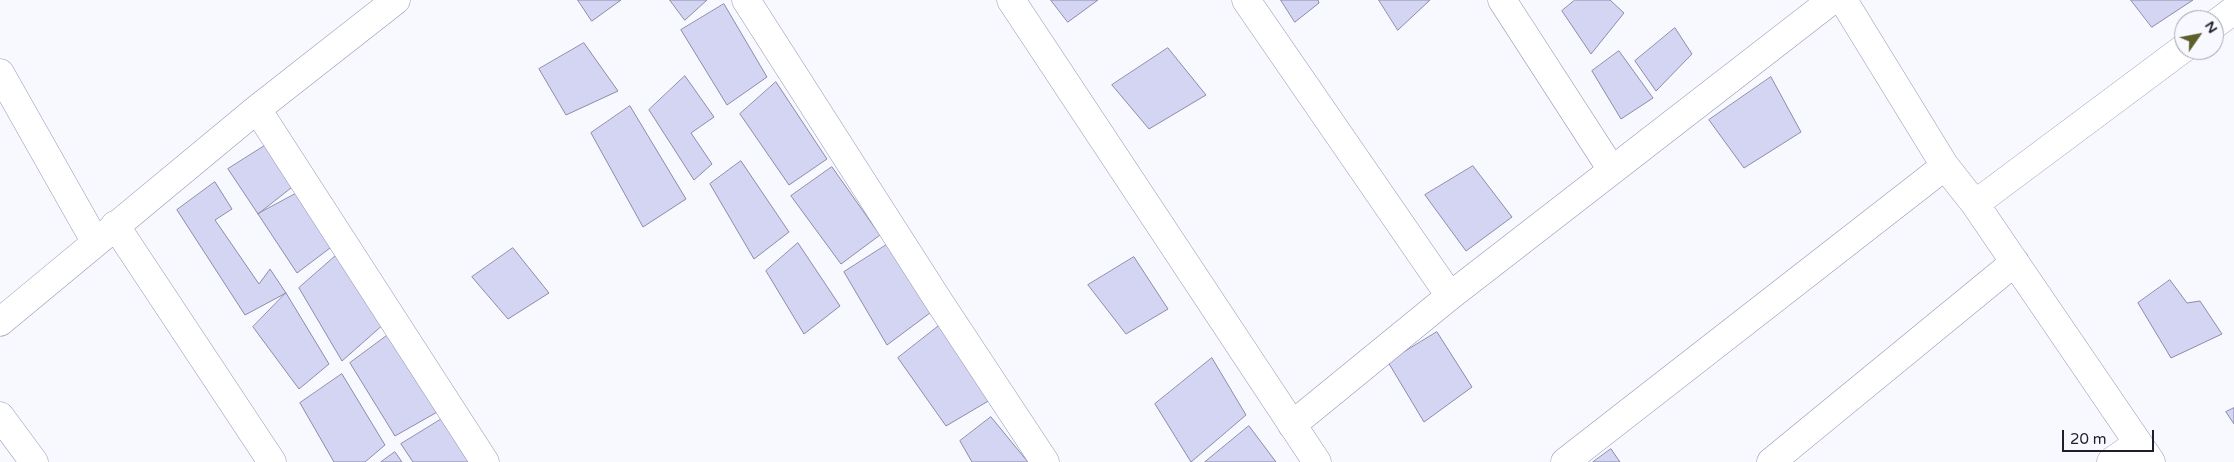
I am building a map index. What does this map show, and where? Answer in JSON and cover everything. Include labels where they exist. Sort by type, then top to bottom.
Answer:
[{"type":"street","points":[[0,322],[105,233],[257,109],[396,0]]},
{"type":"street","points":[[746,0],[1045,462]]},
{"type":"street","points":[[1011,0],[1317,462]]},
{"type":"street","points":[[1246,0],[1450,296]]},
{"type":"street","points":[[1502,0],[1612,170]]},
{"type":"street","points":[[1292,425],[1450,296],[1832,0]]},
{"type":"street","points":[[1843,0],[1945,166],[1975,204],[2144,452],[2112,462]]},
{"type":"street","points":[[1975,204],[2174,55]]},
{"type":"street","points":[[0,73],[105,233],[272,462]]},
{"type":"street","points":[[257,109],[485,462]]},
{"type":"street","points":[[1566,462],[1945,166]]},
{"type":"street","points":[[1771,462],[2015,262]]},
{"type":"street","points":[[0,416],[34,462]]},
{"type":"building","points":[[578,0],[621,0],[592,21]]},
{"type":"building","points":[[670,0],[707,0],[685,20]]},
{"type":"building","points":[[1051,0],[1098,0],[1068,22]]},
{"type":"building","points":[[1281,0],[1318,0],[1319,3],[1295,22]]},
{"type":"building","points":[[1379,0],[1430,0],[1398,30]]},
{"type":"building","points":[[1575,0],[1610,0],[1624,13],[1591,54],[1562,11]]},
{"type":"building","points":[[2131,0],[2193,0],[2178,10],[2174,10],[2174,13],[2152,27]]},
{"type":"building","points":[[724,4],[767,77],[727,105],[681,30]]},
{"type":"building","points":[[1675,28],[1692,54],[1656,91],[1635,61]]},
{"type":"building","points":[[584,43],[618,91],[566,115],[539,69]]},
{"type":"building","points":[[1168,48],[1206,95],[1149,129],[1112,85]]},
{"type":"building","points":[[1619,51],[1653,98],[1621,119],[1592,71]]},
{"type":"building","points":[[685,76],[714,117],[691,133],[712,164],[694,180],[649,110]]},
{"type":"building","points":[[1771,77],[1801,132],[1744,168],[1709,120]]},
{"type":"building","points":[[776,82],[827,159],[789,185],[740,114]]},
{"type":"building","points":[[630,106],[686,199],[643,227],[591,133]]},
{"type":"building","points":[[266,145],[296,184],[258,214],[228,169]]},
{"type":"building","points":[[741,161],[789,232],[754,259],[710,184]]},
{"type":"building","points":[[1473,166],[1512,217],[1466,251],[1425,195]]},
{"type":"building","points":[[832,167],[880,235],[841,264],[791,196]]},
{"type":"building","points":[[215,182],[232,209],[215,220],[259,284],[270,269],[286,293],[245,315],[177,210]]},
{"type":"building","points":[[299,192],[334,245],[297,273],[258,214]]},
{"type":"building","points":[[798,243],[840,306],[804,334],[766,271]]},
{"type":"building","points":[[888,244],[934,310],[887,345],[844,272]]},
{"type":"building","points":[[513,248],[549,293],[508,319],[472,277]]},
{"type":"building","points":[[339,253],[385,323],[342,361],[299,288]]},
{"type":"building","points":[[1134,257],[1168,309],[1126,334],[1088,285]]},
{"type":"building","points":[[2170,280],[2187,303],[2200,301],[2222,334],[2171,358],[2138,303]]},
{"type":"building","points":[[286,293],[329,364],[299,389],[253,327]]},
{"type":"building","points":[[940,325],[990,400],[946,426],[898,358]]},
{"type":"building","points":[[392,332],[439,411],[395,436],[350,363]]},
{"type":"building","points":[[1437,332],[1472,387],[1424,422],[1388,362]]},
{"type":"building","points":[[1212,358],[1246,415],[1191,462],[1155,404]]},
{"type":"building","points":[[342,374],[385,445],[365,462],[334,462],[300,403]]},
{"type":"building","points":[[2234,408],[2234,424],[2226,412]]},
{"type":"building","points":[[445,417],[474,462],[413,462],[401,444]]},
{"type":"building","points":[[991,417],[1028,462],[972,462],[960,441]]},
{"type":"building","points":[[1249,426],[1276,462],[1205,462]]},
{"type":"building","points":[[1611,449],[1620,462],[1593,462]]},
{"type":"building","points":[[395,452],[402,462],[381,462]]}]
